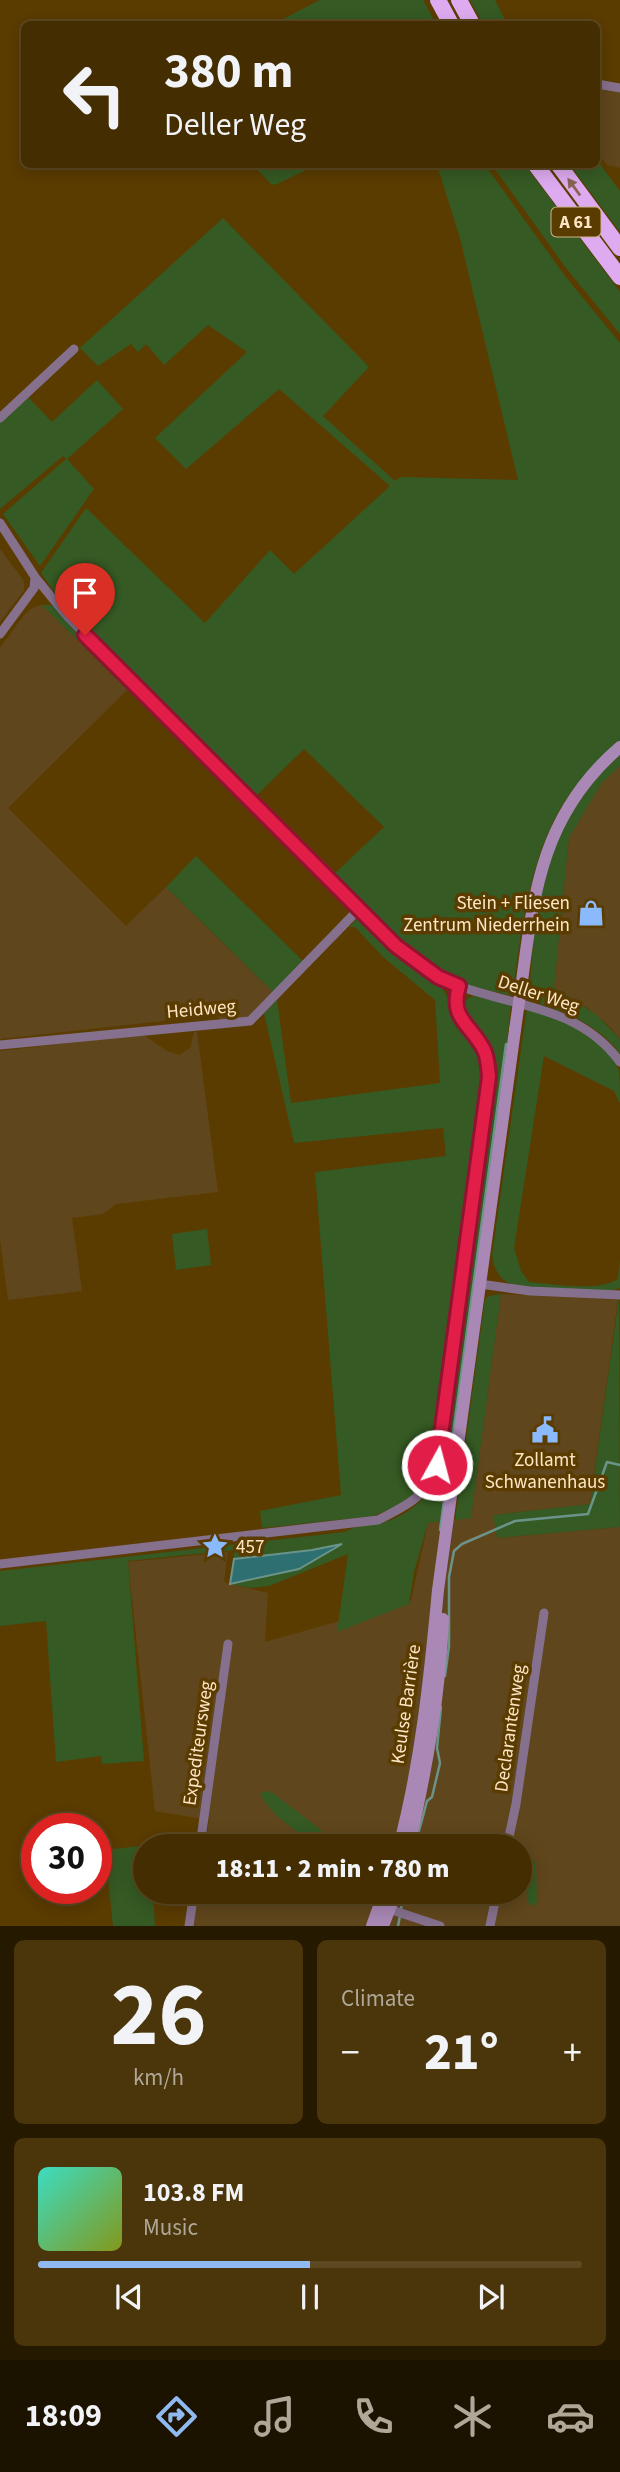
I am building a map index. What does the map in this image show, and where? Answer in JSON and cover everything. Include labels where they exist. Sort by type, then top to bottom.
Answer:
[{"type":"highway","points":[[438,0],[449,21]]},
{"type":"highway","points":[[459,0],[470,21]]},
{"type":"highway","name":"A 61","points":[[538,168],[620,277]]},
{"type":"highway","name":"A 61","points":[[561,168],[620,248]]},
{"type":"main road","name":"Keulse Barrière","points":[[402,1834],[414,1782],[532,908],[546,852],[556,829],[585,784],[620,747]]},
{"type":"main road","name":"Keulse Barrière","points":[[412,1834],[429,1755],[442,1660],[442,1567]]},
{"type":"main road","points":[[372,1926],[380,1904]]},
{"type":"main road","points":[[383,1926],[392,1904]]},
{"type":"street","points":[[600,85],[620,89]]},
{"type":"street","points":[[0,418],[74,349]]},
{"type":"street","name":"Deller Weg","points":[[2,528],[35,577],[67,616],[396,946],[417,964],[459,986],[566,1017],[593,1033],[620,1062]]},
{"type":"street","points":[[0,634],[34,588],[35,577]]},
{"type":"street","name":"Heidweg","points":[[0,1045],[250,1021],[359,909]]},
{"type":"street","points":[[0,1564],[364,1523],[377,1520],[407,1505],[426,1490],[437,1465],[489,1077],[484,1050],[456,1009],[455,1000],[459,986]]},
{"type":"street","points":[[480,1284],[530,1291],[620,1295]]},
{"type":"street","name":"Declarantenweg","points":[[510,1834],[544,1614]]},
{"type":"street","name":"Expediteursweg","points":[[202,1834],[228,1644]]},
{"type":"street","points":[[189,1926],[192,1904]]},
{"type":"street","points":[[490,1926],[495,1904]]},
{"type":"street","points":[[390,1909],[440,1926]]},
{"type":"shaded area","points":[[600,90],[620,93],[620,168],[607,165],[600,155]]},
{"type":"shaded area","points":[[0,549],[24,581],[24,590],[0,622]]},
{"type":"shaded area","points":[[42,605],[127,690],[8,808],[126,926],[166,887],[273,992],[248,1017],[222,1021],[216,1015],[0,1039],[0,648],[24,615],[32,608]]},
{"type":"shaded area","name":"Stein + Fliesen Zentrum Niederrhein","points":[[620,766],[620,1039],[586,1007],[554,987],[569,838],[601,784]]},
{"type":"shaded area","points":[[194,1032],[197,1032],[218,1192],[116,1204],[103,1214],[72,1218],[82,1291],[8,1300],[0,1239],[0,1051],[135,1035],[145,1036],[167,1051],[179,1055],[190,1048]]},
{"type":"shaded area","points":[[501,1294],[618,1300],[590,1504],[493,1515],[498,1538],[620,1527],[620,1926],[191,1926],[195,1904],[532,1904],[532,1834],[207,1834],[209,1820],[155,1811],[128,1562],[228,1552],[224,1582],[268,1593],[265,1642],[411,1601],[428,1523],[471,1517]]},
{"type":"green space","points":[[320,0],[423,0],[434,21],[279,21]]},
{"type":"green space","points":[[470,0],[495,0],[506,21],[481,21]]},
{"type":"green space","points":[[600,164],[620,191],[620,232],[572,168],[600,168]]},
{"type":"green space","points":[[256,168],[310,168],[275,185]]},
{"type":"green space","points":[[438,168],[487,168],[565,276],[620,343],[620,741],[578,783],[549,831],[531,884],[512,996],[440,974],[413,956],[336,880],[334,874],[328,873],[98,642],[41,573],[86,508],[205,623],[270,550],[294,574],[390,486],[279,389],[186,469],[155,438],[247,352],[208,325],[164,365],[146,344],[138,352],[131,344],[98,366],[80,348],[223,218],[369,367],[323,416],[395,481],[400,477],[518,480],[460,238]],"holes":[[[304,749],[384,827],[334,874],[255,797]]]},
{"type":"green space","points":[[494,168],[527,168],[620,292],[620,334],[566,268]]},
{"type":"green space","points":[[97,380],[123,409],[67,459],[94,489],[40,566],[3,514],[66,459],[63,456],[0,509],[0,420],[27,396],[52,422]]},
{"type":"green space","points":[[42,605],[51,605],[57,609],[248,803],[244,807]]},
{"type":"green space","points":[[620,755],[620,766],[601,784],[569,838],[554,987],[597,1015],[620,1039],[620,1054],[590,1026],[528,1000],[536,916],[546,866],[559,835],[576,806],[596,779]]},
{"type":"green space","points":[[196,856],[303,961],[273,992],[166,887]]},
{"type":"green space","points":[[356,920],[365,920],[415,968],[440,985],[447,996],[452,1013],[479,1048],[485,1074],[434,1460],[418,1489],[385,1512],[373,1516],[262,1528],[260,1511],[341,1495],[315,1172],[446,1156],[443,1128],[294,1143],[264,1013],[277,1000],[291,1103],[440,1083],[435,1000],[383,957],[355,927],[349,927]]},
{"type":"green space","points":[[475,995],[511,1004],[503,1084],[443,1521],[428,1523],[414,1572],[409,1604],[337,1632],[348,1554],[269,1586],[250,1588],[230,1584],[299,1569],[339,1545],[234,1559],[234,1550],[128,1561],[144,1761],[102,1764],[101,1756],[56,1762],[46,1621],[0,1626],[0,1571],[345,1532],[388,1521],[405,1513],[425,1497],[440,1475],[493,1071],[491,1052],[462,1005]]},
{"type":"green space","points":[[527,1008],[567,1023],[593,1038],[604,1048],[619,1071],[620,1104],[614,1091],[544,1056],[514,1248],[521,1271],[529,1282],[599,1285],[618,1279],[620,1261],[620,1288],[610,1291],[524,1288],[505,1281],[495,1268],[492,1255]]},
{"type":"green space","points":[[207,1229],[211,1265],[176,1270],[172,1234]]},
{"type":"green space","points":[[501,1294],[471,1518],[455,1520],[485,1299]]},
{"type":"green space","points":[[619,1298],[620,1527],[497,1538],[493,1515],[590,1504]]},
{"type":"green space","points":[[260,1793],[273,1793],[321,1830],[322,1834],[301,1834],[270,1808]]},
{"type":"green space","points":[[133,1847],[133,1904],[154,1904],[155,1926],[113,1926],[112,1849]]},
{"type":"green space","points":[[532,1860],[536,1861],[537,1903],[533,1906],[530,1904]]},
{"type":"water","points":[[342,1544],[299,1569],[230,1584],[234,1559]]},
{"type":"waterway","points":[[440,1530],[506,1044]]},
{"type":"waterway","points":[[445,1676],[449,1646],[449,1577],[454,1551],[462,1544],[515,1521],[588,1514],[607,1462],[620,1465]]},
{"type":"waterway","points":[[418,1834],[427,1801],[432,1797],[440,1763],[437,1748],[441,1707]]},
{"type":"waterway","points":[[401,1909],[402,1904]]},
{"type":"waterway","points":[[398,1926],[400,1916]]},
{"type":"place","name":"Stein + Fliesen Zentrum Niederrhein","points":[[591,913]]},
{"type":"place","name":"Zollamt Schwanenhaus","points":[[545,1430]]},
{"type":"place","name":"457","points":[[215,1546]]},
{"type":"route","points":[[85,635],[396,946],[417,964],[459,986],[455,1000],[456,1009],[484,1050],[489,1077],[437,1465]]}]
